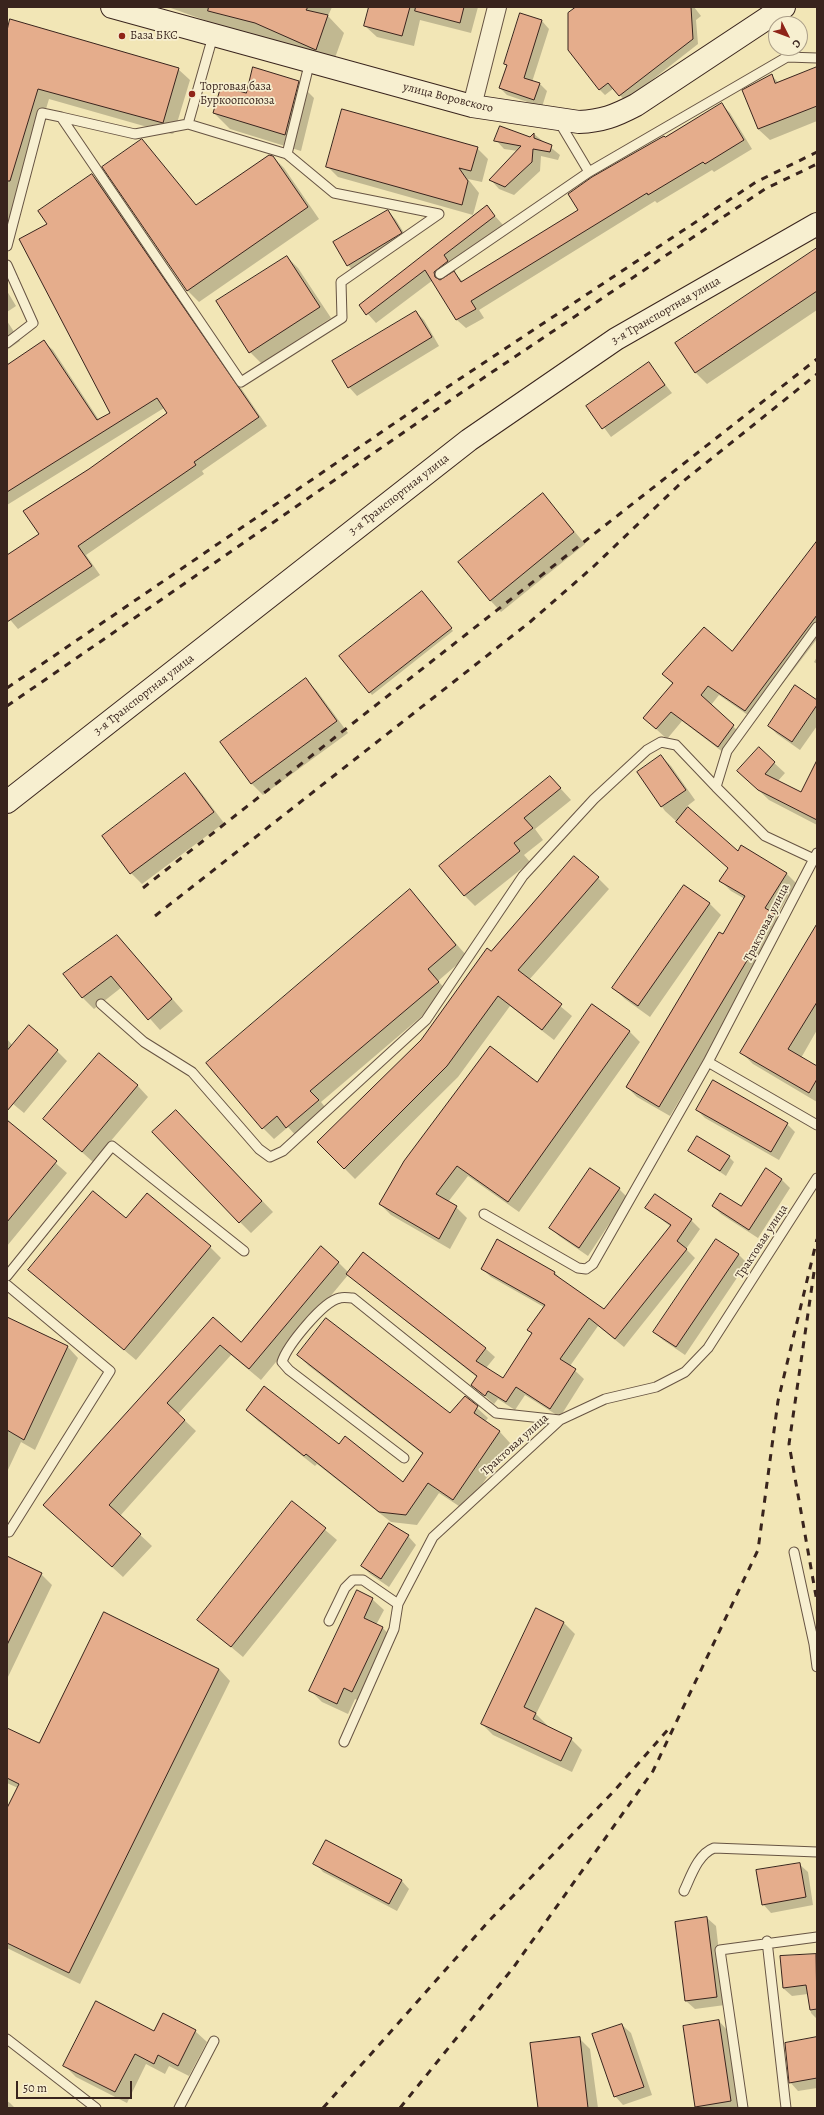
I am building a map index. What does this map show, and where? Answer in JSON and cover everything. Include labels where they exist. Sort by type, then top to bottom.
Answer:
[{"type":"street","name":"улица Воровского","points":[[112,7],[472,106],[579,122],[596,121],[613,117],[636,106],[784,7]]},
{"type":"street","points":[[472,106],[497,7]]},
{"type":"street","name":"3-я Транспортная улица","points":[[7,802],[469,440],[616,339],[817,224]]},
{"type":"lane","points":[[188,124],[213,36]]},
{"type":"lane","points":[[440,274],[589,172],[787,57],[817,58]]},
{"type":"lane","points":[[288,154],[310,61]]},
{"type":"lane","points":[[7,246],[42,112],[135,134],[188,124],[288,154],[334,193],[439,214],[340,282],[342,318],[241,382],[61,117]]},
{"type":"lane","points":[[557,119],[589,172]]},
{"type":"lane","points":[[7,265],[33,323],[7,343]]},
{"type":"lane","points":[[716,787],[727,751],[817,627]]},
{"type":"lane","points":[[101,1004],[144,1042],[192,1072],[259,1149],[270,1157],[283,1152],[426,1020],[523,876],[594,799],[647,750],[661,742],[676,745],[765,836],[816,856]]},
{"type":"lane","name":"Трактовая улица","points":[[484,1214],[578,1268],[586,1269],[593,1264],[708,1062],[816,856]]},
{"type":"lane","points":[[708,1062],[817,1125]]},
{"type":"lane","points":[[7,1276],[112,1146],[244,1251]]},
{"type":"lane","name":"Трактовая улица","points":[[344,1742],[394,1629],[398,1604],[433,1537],[560,1420],[606,1399],[656,1387],[685,1372],[708,1348],[817,1178]]},
{"type":"lane","points":[[7,1285],[110,1371],[9,1532]]},
{"type":"lane","points":[[404,1458],[290,1370],[282,1362],[284,1355],[303,1330],[327,1304],[340,1298],[353,1298],[496,1413],[560,1420]]},
{"type":"lane","points":[[794,1552],[814,1644],[817,1667]]},
{"type":"lane","points":[[329,1621],[345,1588],[353,1580],[363,1580],[398,1604]]},
{"type":"lane","points":[[684,1891],[699,1861],[707,1851],[714,1848],[817,1852]]},
{"type":"lane","points":[[743,2108],[720,1950],[767,1942],[817,1937]]},
{"type":"lane","points":[[767,1942],[786,2108]]},
{"type":"lane","points":[[7,2039],[96,2108]]},
{"type":"lane","points":[[179,2108],[214,2041]]},
{"type":"building","points":[[209,7],[308,7],[306,10],[328,15],[316,50],[255,23],[208,11]]},
{"type":"building","points":[[369,7],[410,7],[402,36],[364,26]]},
{"type":"building","points":[[416,7],[464,7],[460,23],[415,11]]},
{"type":"building","points":[[576,7],[691,7],[693,39],[619,96],[608,83],[599,90],[568,50],[568,13]]},
{"type":"building","points":[[520,13],[542,20],[524,78],[540,83],[534,100],[499,88],[507,65],[504,64]]},
{"type":"building","points":[[10,19],[179,68],[163,123],[38,89],[10,181],[7,181],[7,31]]},
{"type":"building","points":[[253,67],[299,81],[285,135],[213,113],[221,86],[246,93]]},
{"type":"building","points":[[817,67],[817,106],[758,129],[742,90],[772,74],[775,83]]},
{"type":"building","points":[[722,103],[744,140],[705,164],[703,162],[648,195],[647,193],[471,301],[476,309],[456,320],[425,270],[366,315],[359,305],[487,205],[495,216],[444,255],[448,261],[434,272],[435,277],[440,280],[454,271],[461,282],[578,210],[568,194],[592,177],[664,136],[665,137]]},
{"type":"building","points":[[342,109],[478,147],[471,171],[459,168],[468,181],[462,205],[326,167]]},
{"type":"building","points":[[500,126],[530,137],[534,133],[534,138],[552,145],[550,152],[533,149],[532,162],[505,187],[489,180],[521,146],[494,141]]},
{"type":"building","points":[[142,139],[196,205],[269,155],[273,156],[308,207],[187,291],[102,167]]},
{"type":"building","points":[[92,174],[259,417],[194,462],[196,465],[78,546],[92,566],[7,622],[7,555],[39,534],[23,511],[89,469],[167,413],[157,398],[7,492],[7,365],[44,340],[97,420],[110,413],[19,239],[47,224],[38,211]]},
{"type":"building","points":[[388,210],[402,233],[347,266],[333,242]]},
{"type":"building","points":[[817,248],[817,291],[695,373],[675,343]]},
{"type":"building","points":[[287,256],[320,307],[249,353],[216,301]]},
{"type":"building","points":[[416,311],[432,337],[348,388],[332,361]]},
{"type":"building","points":[[649,362],[665,385],[602,429],[586,406]]},
{"type":"building","points":[[543,493],[574,532],[490,601],[458,562]]},
{"type":"building","points":[[817,541],[817,615],[745,711],[708,686],[701,695],[734,725],[718,747],[671,712],[656,729],[643,718],[673,683],[662,674],[704,627],[732,651]]},
{"type":"building","points":[[422,591],[452,628],[369,693],[339,656]]},
{"type":"building","points":[[306,678],[337,721],[251,784],[220,742]]},
{"type":"building","points":[[795,685],[817,700],[817,705],[792,742],[768,726]]},
{"type":"building","points":[[759,747],[775,762],[765,774],[801,792],[817,760],[817,820],[758,790],[737,771]]},
{"type":"building","points":[[661,755],[686,790],[661,807],[637,772]]},
{"type":"building","points":[[185,773],[214,812],[130,874],[102,836]]},
{"type":"building","points":[[550,776],[561,788],[524,818],[533,828],[514,843],[520,851],[464,896],[439,866]]},
{"type":"building","points":[[688,807],[738,851],[741,845],[787,873],[765,908],[775,914],[659,1107],[626,1087],[719,932],[723,934],[745,896],[719,881],[728,868],[676,822]]},
{"type":"building","points":[[574,856],[599,877],[518,970],[562,1004],[542,1030],[498,996],[447,1066],[344,1169],[317,1142],[421,1040],[487,948],[491,951]]},
{"type":"building","points":[[684,885],[710,903],[638,1006],[612,988]]},
{"type":"building","points":[[410,889],[456,945],[428,969],[439,982],[310,1091],[319,1100],[286,1128],[277,1116],[262,1129],[206,1063]]},
{"type":"building","points":[[817,924],[817,1002],[788,1049],[817,1066],[817,1079],[809,1093],[740,1053]]},
{"type":"building","points":[[117,935],[172,999],[148,1020],[111,976],[82,998],[63,974]]},
{"type":"building","points":[[592,1004],[630,1031],[508,1202],[457,1166],[436,1194],[457,1206],[439,1239],[379,1204],[404,1161],[490,1046],[537,1082]]},
{"type":"building","points":[[29,1025],[58,1050],[7,1111],[7,1051]]},
{"type":"building","points":[[99,1053],[138,1085],[82,1152],[43,1119]]},
{"type":"building","points":[[713,1080],[788,1123],[771,1152],[696,1110]]},
{"type":"building","points":[[176,1110],[262,1201],[239,1223],[152,1132]]},
{"type":"building","points":[[7,1120],[57,1161],[7,1222]]},
{"type":"building","points":[[697,1136],[730,1156],[720,1171],[688,1151]]},
{"type":"building","points":[[590,1168],[620,1188],[579,1248],[549,1228]]},
{"type":"building","points":[[766,1168],[782,1179],[749,1230],[712,1206],[720,1193],[741,1206]]},
{"type":"building","points":[[93,1191],[126,1218],[147,1193],[211,1246],[124,1350],[28,1270]]},
{"type":"building","points":[[655,1194],[692,1219],[677,1241],[687,1249],[615,1339],[589,1318],[560,1359],[576,1369],[550,1409],[516,1387],[506,1402],[488,1391],[485,1396],[471,1385],[477,1376],[346,1274],[363,1252],[486,1348],[476,1361],[503,1378],[532,1333],[527,1330],[545,1305],[481,1269],[497,1239],[555,1272],[554,1274],[604,1309],[671,1225],[645,1208]]},
{"type":"building","points":[[716,1239],[739,1254],[676,1347],[653,1332]]},
{"type":"building","points":[[321,1246],[339,1262],[249,1369],[220,1345],[167,1403],[185,1420],[109,1505],[141,1534],[112,1567],[43,1505],[213,1317],[241,1342]]},
{"type":"building","points":[[7,1317],[68,1346],[24,1440],[7,1430]]},
{"type":"building","points":[[326,1318],[450,1413],[465,1396],[478,1406],[474,1413],[500,1431],[453,1500],[428,1483],[406,1515],[379,1512],[306,1454],[304,1456],[246,1410],[264,1386],[339,1444],[345,1436],[403,1482],[423,1453],[297,1355]]},
{"type":"building","points":[[292,1501],[326,1528],[231,1647],[197,1620]]},
{"type":"building","points":[[389,1523],[409,1535],[381,1579],[361,1566]]},
{"type":"building","points":[[7,1556],[42,1573],[7,1645]]},
{"type":"building","points":[[357,1590],[373,1598],[364,1618],[383,1627],[352,1692],[344,1688],[337,1704],[309,1691]]},
{"type":"building","points":[[536,1608],[564,1622],[524,1707],[536,1713],[533,1719],[572,1738],[561,1761],[481,1724]]},
{"type":"building","points":[[104,1612],[219,1669],[69,1973],[7,1943],[7,1808],[19,1784],[7,1778],[7,1728],[39,1743]]},
{"type":"building","points":[[326,1840],[402,1880],[389,1904],[313,1864]]},
{"type":"building","points":[[800,1863],[806,1897],[762,1905],[756,1870]]},
{"type":"building","points":[[707,1917],[717,1997],[685,2001],[675,1922]]},
{"type":"building","points":[[816,1954],[817,2009],[810,2010],[806,1985],[783,1988],[780,1956]]},
{"type":"building","points":[[96,2001],[154,2031],[163,2013],[196,2030],[178,2066],[158,2055],[154,2064],[135,2054],[115,2092],[63,2066]]},
{"type":"building","points":[[719,2020],[731,2101],[695,2107],[683,2026]]},
{"type":"building","points":[[622,2024],[644,2087],[614,2097],[592,2034]]},
{"type":"building","points":[[580,2037],[588,2108],[538,2108],[530,2043]]},
{"type":"building","points":[[817,2037],[817,2078],[789,2083],[785,2043]]},
{"type":"railway","points":[[7,688],[446,388],[756,182],[817,152]]},
{"type":"railway","points":[[7,706],[452,399],[765,189],[817,164]]},
{"type":"railway","points":[[143,888],[817,359]]},
{"type":"railway","points":[[155,916],[530,622],[593,567],[681,483],[817,374]]},
{"type":"railway","points":[[400,2108],[513,1968],[653,1771],[758,1550],[778,1401],[817,1239]]},
{"type":"railway","points":[[814,1272],[789,1444],[817,1602]]},
{"type":"railway","points":[[323,2108],[488,1922],[615,1790],[671,1726]]},
{"type":"place","name":"База БКС","points":[[122,36]]},
{"type":"place","name":"Торговая база Буркоопсоюза","points":[[192,94]]}]
